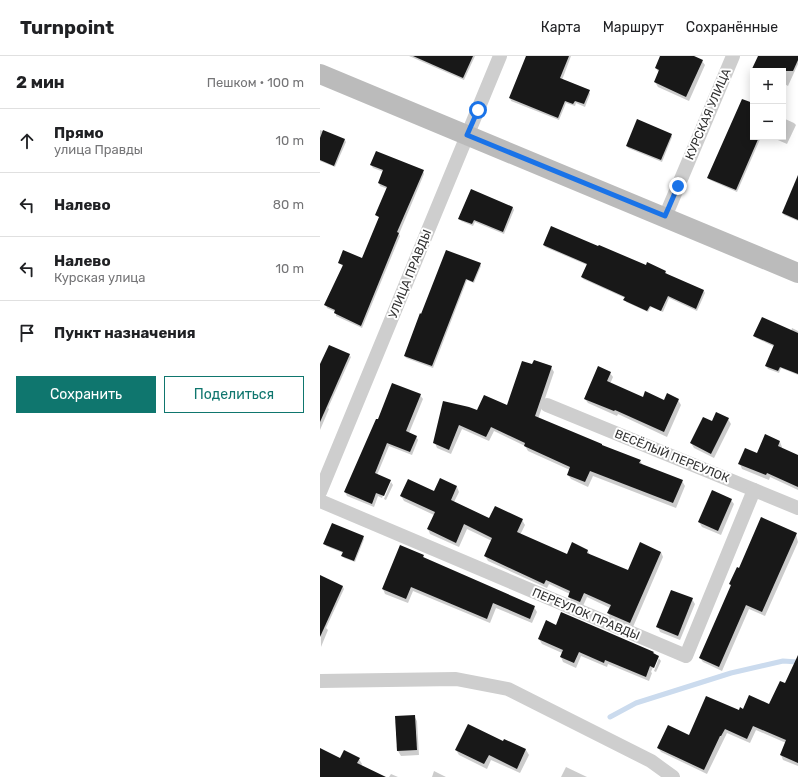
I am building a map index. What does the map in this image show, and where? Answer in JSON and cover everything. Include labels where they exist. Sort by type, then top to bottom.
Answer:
[{"type":"main road","points":[[320,74],[665,216],[798,273]]},
{"type":"street","name":"УЛИЦА ПРАВДЫ","points":[[320,492],[500,56]]},
{"type":"street","name":"КУРСКАЯ УЛИЦА","points":[[665,216],[733,56]]},
{"type":"street","name":"ВЕСЁЛЫЙ ПЕРЕУЛОК","points":[[547,405],[798,508]]},
{"type":"street","name":"ПЕРЕУЛОК ПРАВДЫ","points":[[320,501],[686,656],[754,490]]},
{"type":"street","points":[[320,681],[456,679],[508,689],[651,761],[673,777]]},
{"type":"building","points":[[413,56],[473,56],[463,78]]},
{"type":"building","points":[[526,56],[569,56],[560,78],[590,90],[584,104],[575,101],[573,104],[565,101],[558,118],[509,98]]},
{"type":"building","points":[[660,56],[694,56],[703,60],[686,97],[654,82],[659,70],[655,68]]},
{"type":"building","points":[[758,56],[798,56],[798,60],[793,71],[786,71],[786,68],[752,68]]},
{"type":"building","points":[[742,99],[750,102],[750,140],[758,140],[736,190],[707,178]]},
{"type":"building","points":[[637,119],[672,134],[661,160],[626,146]]},
{"type":"building","points":[[323,130],[345,139],[334,166],[320,160],[320,138]]},
{"type":"building","points":[[376,151],[424,170],[397,232],[399,233],[361,326],[334,313],[335,310],[324,305],[343,265],[338,263],[343,250],[362,258],[379,217],[375,215],[387,187],[378,183],[383,170],[370,165]]},
{"type":"building","points":[[798,175],[798,220],[782,213]]},
{"type":"building","points":[[471,189],[513,207],[503,232],[474,220],[472,224],[458,219]]},
{"type":"building","points":[[551,226],[646,265],[647,262],[666,271],[665,273],[704,290],[696,309],[668,296],[661,311],[650,306],[647,311],[623,300],[625,297],[581,277],[587,264],[543,245]]},
{"type":"building","points":[[446,250],[481,263],[473,282],[466,279],[432,366],[404,356]]},
{"type":"building","points":[[762,317],[798,333],[798,374],[780,367],[778,371],[765,366],[774,345],[753,336]]},
{"type":"building","points":[[329,345],[350,354],[320,422],[320,364]]},
{"type":"building","points":[[534,360],[552,366],[535,416],[641,460],[639,463],[683,480],[673,503],[590,471],[585,482],[567,475],[570,467],[524,446],[525,443],[491,427],[486,437],[459,425],[449,450],[433,443],[443,401],[477,410],[484,395],[507,405],[522,361],[532,364]]},
{"type":"building","points":[[598,366],[611,372],[607,381],[643,397],[645,391],[664,400],[667,393],[679,399],[664,432],[615,410],[614,411],[584,399]]},
{"type":"building","points":[[392,383],[421,394],[406,431],[417,436],[410,452],[387,443],[375,473],[391,480],[384,496],[376,493],[372,504],[344,492],[376,419],[378,419]]},
{"type":"building","points":[[716,412],[729,418],[711,454],[690,443],[703,417],[712,421]]},
{"type":"building","points":[[765,434],[780,441],[778,446],[798,455],[798,487],[767,473],[766,475],[738,464],[745,448],[757,453]]},
{"type":"building","points":[[440,478],[457,486],[451,500],[489,518],[495,506],[523,519],[517,532],[567,554],[572,542],[588,550],[587,553],[628,570],[640,542],[661,552],[630,623],[607,613],[611,605],[584,593],[580,602],[568,597],[570,591],[546,580],[544,584],[484,556],[492,538],[464,524],[456,543],[427,529],[435,512],[400,496],[408,479],[434,491]]},
{"type":"building","points":[[712,490],[732,499],[718,531],[698,522]]},
{"type":"building","points":[[761,517],[797,533],[762,612],[746,605],[719,667],[699,658],[731,585],[729,584],[737,567],[739,568]]},
{"type":"building","points":[[332,523],[364,536],[354,561],[341,556],[343,552],[323,544]]},
{"type":"building","points":[[400,545],[424,555],[423,557],[535,606],[530,619],[493,603],[487,619],[411,587],[406,599],[382,589]]},
{"type":"building","points":[[320,575],[343,586],[320,637]]},
{"type":"building","points":[[671,590],[693,598],[678,636],[656,627]]},
{"type":"building","points":[[561,612],[654,652],[653,653],[659,656],[654,668],[650,666],[646,677],[605,660],[604,663],[579,652],[574,663],[560,657],[563,650],[538,639],[546,620],[556,625]]},
{"type":"building","points":[[798,655],[798,763],[780,755],[786,740],[753,726],[747,739],[725,729],[720,736],[704,770],[657,748],[668,725],[689,735],[706,696],[739,710],[740,707],[743,709],[749,695],[769,704],[780,681],[785,683]]},
{"type":"building","points":[[415,715],[417,750],[397,751],[395,716]]},
{"type":"building","points":[[468,724],[503,741],[504,739],[526,749],[517,769],[489,755],[484,764],[455,750]]},
{"type":"building","points":[[320,748],[340,758],[344,750],[360,758],[357,763],[386,777],[320,777]]},
{"type":"waterway","points":[[610,717],[636,703],[731,673],[783,661],[798,662]]},
{"type":"route","points":[[478,110],[467,135],[665,216],[678,186]]}]
